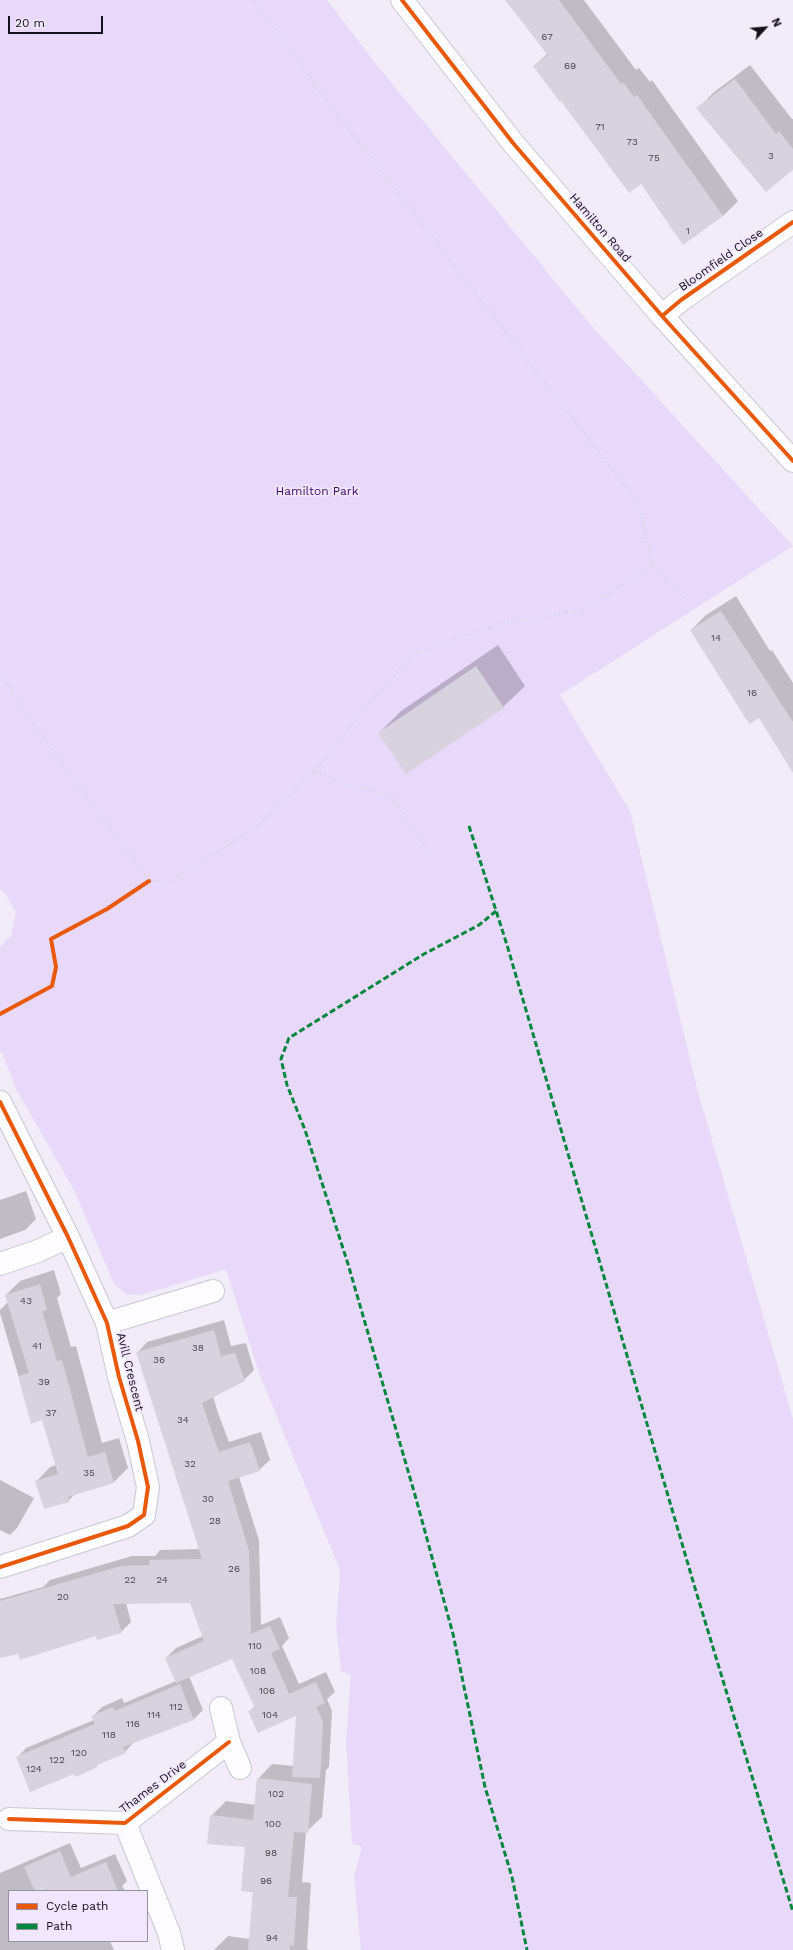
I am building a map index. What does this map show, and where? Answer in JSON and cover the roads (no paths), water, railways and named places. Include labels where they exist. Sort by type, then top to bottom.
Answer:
[{"type":"street","name":"Hamilton Road","points":[[402,0],[513,143],[662,316],[793,461]]},
{"type":"street","name":"Bloomfield Close","points":[[662,316],[681,300],[793,222]]},
{"type":"street","name":"Avill Crescent","points":[[0,1102],[68,1237],[107,1323],[119,1377],[138,1441],[148,1487],[144,1516],[128,1526],[0,1567]]},
{"type":"street","points":[[0,1264],[38,1251],[68,1237]]},
{"type":"street","name":"Avill Crescent","points":[[107,1323],[213,1291]]},
{"type":"street","points":[[221,1708],[228,1742],[240,1768]]},
{"type":"street","name":"Thames Drive","points":[[10,1819],[125,1823],[228,1742]]},
{"type":"street","name":"Thames Drive","points":[[125,1823],[169,1933],[173,1950]]},
{"type":"park label","name":"Hamilton Park","points":[[317,491]]}]
